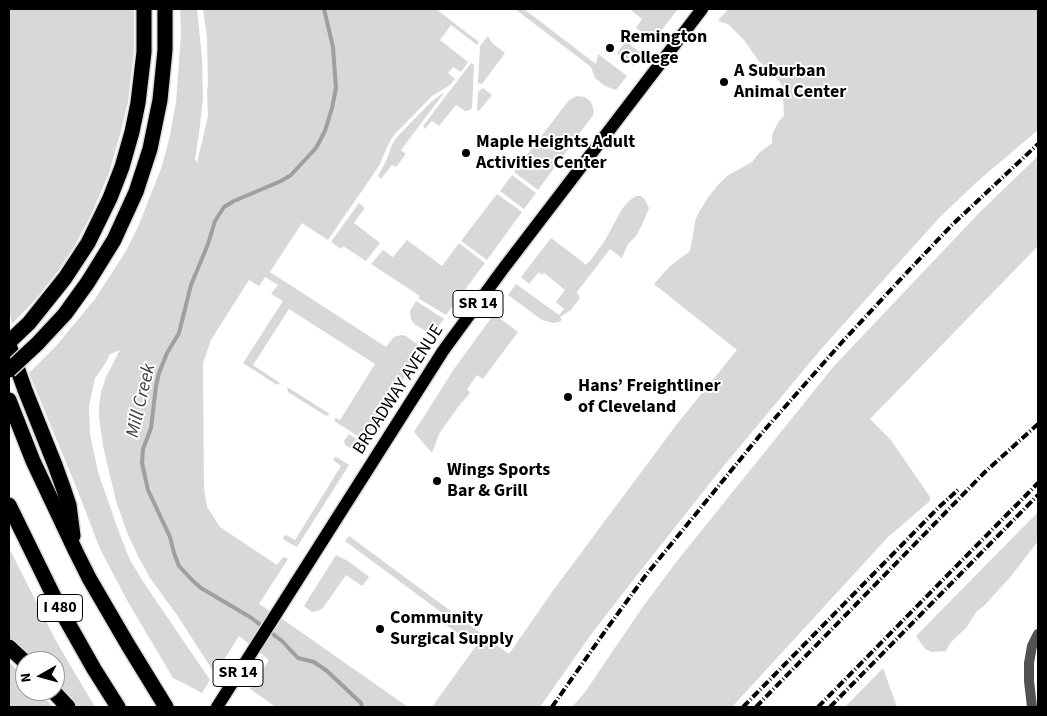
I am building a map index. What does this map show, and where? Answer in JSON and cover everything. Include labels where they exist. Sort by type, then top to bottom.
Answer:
[{"type":"highway","points":[[76,552],[69,505],[9,344],[29,323],[65,278],[88,243],[110,198],[122,167],[138,103],[144,52],[144,9]]},
{"type":"highway","points":[[9,370],[65,314],[88,282],[114,240],[136,192],[150,149],[160,100],[165,50],[165,9]]},
{"type":"highway","name":"I 480","points":[[9,400],[33,461],[76,552],[108,611],[163,703]]},
{"type":"highway","name":"I 480","points":[[9,505],[59,607],[118,707]]},
{"type":"main road","name":"BROADWAY AVENUE","points":[[217,707],[259,638],[444,351],[503,269],[702,9]]},
{"type":"street","points":[[1036,707],[1029,681],[1029,663],[1032,646],[1038,634]]},
{"type":"shaded area","points":[[9,9],[134,9],[134,51],[128,102],[109,173],[91,215],[75,245],[36,299],[12,324],[9,309]]},
{"type":"shaded area","points":[[180,9],[197,9],[202,58],[203,99],[195,159],[197,163],[208,116],[207,38],[203,9],[436,9],[479,42],[477,45],[451,25],[440,40],[468,62],[461,72],[453,67],[448,73],[455,79],[450,85],[432,96],[394,135],[379,166],[328,240],[302,223],[270,272],[386,347],[394,337],[401,335],[406,336],[421,348],[422,351],[364,440],[334,421],[336,418],[340,420],[375,364],[289,309],[253,365],[280,383],[277,385],[243,363],[283,301],[271,294],[278,285],[265,277],[259,286],[249,280],[211,340],[203,363],[204,488],[207,507],[220,527],[277,565],[283,557],[288,559],[259,604],[408,707],[276,707],[250,689],[269,660],[239,636],[215,674],[177,615],[150,578],[128,535],[116,501],[103,446],[99,406],[106,377],[120,350],[110,354],[95,378],[89,406],[90,434],[98,472],[130,560],[210,680],[202,693],[173,678],[128,602],[100,549],[29,373],[56,346],[95,299],[126,251],[138,227],[162,166],[170,135],[176,102],[181,34]]},
{"type":"shaded area","points":[[515,9],[524,9],[596,64],[598,54],[627,76],[616,90],[605,86],[595,78],[591,67]]},
{"type":"shaded area","points":[[634,9],[678,9],[653,41],[636,28],[642,19],[632,11]]},
{"type":"shaded area","points":[[728,9],[1038,9],[1038,130],[979,180],[941,216],[822,348],[722,468],[630,584],[590,636],[540,707],[432,707],[476,646],[441,621],[445,615],[345,541],[349,536],[509,654],[552,592],[677,424],[737,350],[654,284],[670,266],[690,251],[696,218],[709,196],[727,176],[752,162],[759,153],[772,143],[773,132],[784,116],[782,86],[780,82],[758,60],[744,40],[728,24],[718,21]]},
{"type":"shaded area","points":[[488,36],[492,43],[505,53],[482,84],[478,83],[480,46]]},
{"type":"shaded area","points":[[626,41],[643,55],[634,66],[617,53]]},
{"type":"shaded area","points":[[471,63],[474,65],[472,108],[465,111],[456,105],[439,126],[432,121],[425,129],[423,126]]},
{"type":"shaded area","points":[[483,88],[492,95],[479,111],[477,110],[478,92]]},
{"type":"shaded area","points":[[444,93],[401,150],[406,154],[396,167],[392,165],[381,179],[378,176],[396,138],[431,102]]},
{"type":"shaded area","points":[[577,96],[585,97],[591,102],[594,111],[593,115],[538,190],[514,172],[569,100]]},
{"type":"shaded area","points":[[1038,156],[1038,246],[870,419],[891,440],[930,497],[930,501],[888,537],[732,707],[572,707],[585,692],[642,608],[677,561],[834,366],[979,213]]},
{"type":"shaded area","points":[[512,175],[536,193],[524,209],[500,191]]},
{"type":"shaded area","points":[[497,194],[522,212],[487,260],[461,241]]},
{"type":"shaded area","points":[[636,196],[641,196],[649,208],[636,236],[628,244],[622,258],[610,249],[577,292],[580,298],[571,310],[560,317],[562,320],[553,323],[542,320],[508,295],[516,284],[559,315],[564,309],[556,302],[565,290],[544,273],[542,275],[539,272],[529,284],[521,277],[551,238],[585,265],[604,242],[622,209]]},
{"type":"shaded area","points":[[359,203],[365,208],[354,223],[380,243],[366,261],[343,246],[341,249],[331,242]]},
{"type":"shaded area","points":[[407,240],[442,266],[459,243],[485,263],[446,315],[418,298],[420,296],[371,264],[383,250],[393,257]]},
{"type":"shaded area","points":[[416,301],[444,319],[434,332],[426,331],[414,324],[411,319],[410,311]]},
{"type":"shaded area","points":[[494,314],[518,332],[483,379],[477,375],[467,389],[470,393],[439,434],[432,453],[414,432],[454,369]]},
{"type":"shaded area","points":[[287,387],[330,414],[326,416],[288,392]]},
{"type":"shaded area","points":[[349,434],[362,443],[357,452],[345,445],[344,441]]},
{"type":"shaded area","points":[[335,457],[349,465],[297,547],[284,540],[283,537],[286,535],[295,540],[341,466],[333,460]]},
{"type":"shaded area","points":[[1038,512],[1038,541],[1012,575],[984,606],[977,611],[966,628],[950,643],[946,651],[932,652],[925,649],[916,636]]},
{"type":"shaded area","points":[[9,548],[62,651],[25,651],[9,638]]},
{"type":"shaded area","points":[[336,555],[348,561],[369,577],[362,586],[346,575],[323,608],[312,612],[304,606]]},
{"type":"shaded area","points":[[65,656],[95,707],[78,707],[65,692]]},
{"type":"shaded area","points":[[9,662],[15,668],[15,701],[47,701],[53,707],[9,707]]},
{"type":"shaded area","points":[[883,668],[897,707],[845,707]]},
{"type":"waterway","name":"Mill Creek","points":[[324,9],[333,47],[336,88],[325,131],[316,148],[291,175],[224,207],[215,221],[208,244],[191,285],[179,333],[167,353],[159,373],[151,428],[143,449],[142,463],[148,490],[170,537],[179,566],[201,588],[250,617],[282,641],[298,658],[314,662],[327,671],[361,703],[362,707]]},
{"type":"railway","points":[[552,707],[646,575],[761,434],[843,341],[952,225],[1038,144]]},
{"type":"railway","points":[[756,707],[985,472],[1038,424]]},
{"type":"railway","points":[[818,707],[1038,483]]},
{"type":"railway","points":[[743,707],[938,508],[959,489]]},
{"type":"railway","points":[[830,707],[1038,495]]},
{"type":"place","name":"Remington College","points":[[610,48]]},
{"type":"place","name":"A Suburban Animal Center","points":[[724,82]]},
{"type":"place","name":"Maple Heights Adult Activities Center","points":[[466,153]]},
{"type":"place","name":"Hans’ Freightliner of Cleveland","points":[[568,397]]},
{"type":"place","name":"Wings Sports Bar & Grill","points":[[437,481]]},
{"type":"place","name":"Community Surgical Supply","points":[[380,629]]}]
